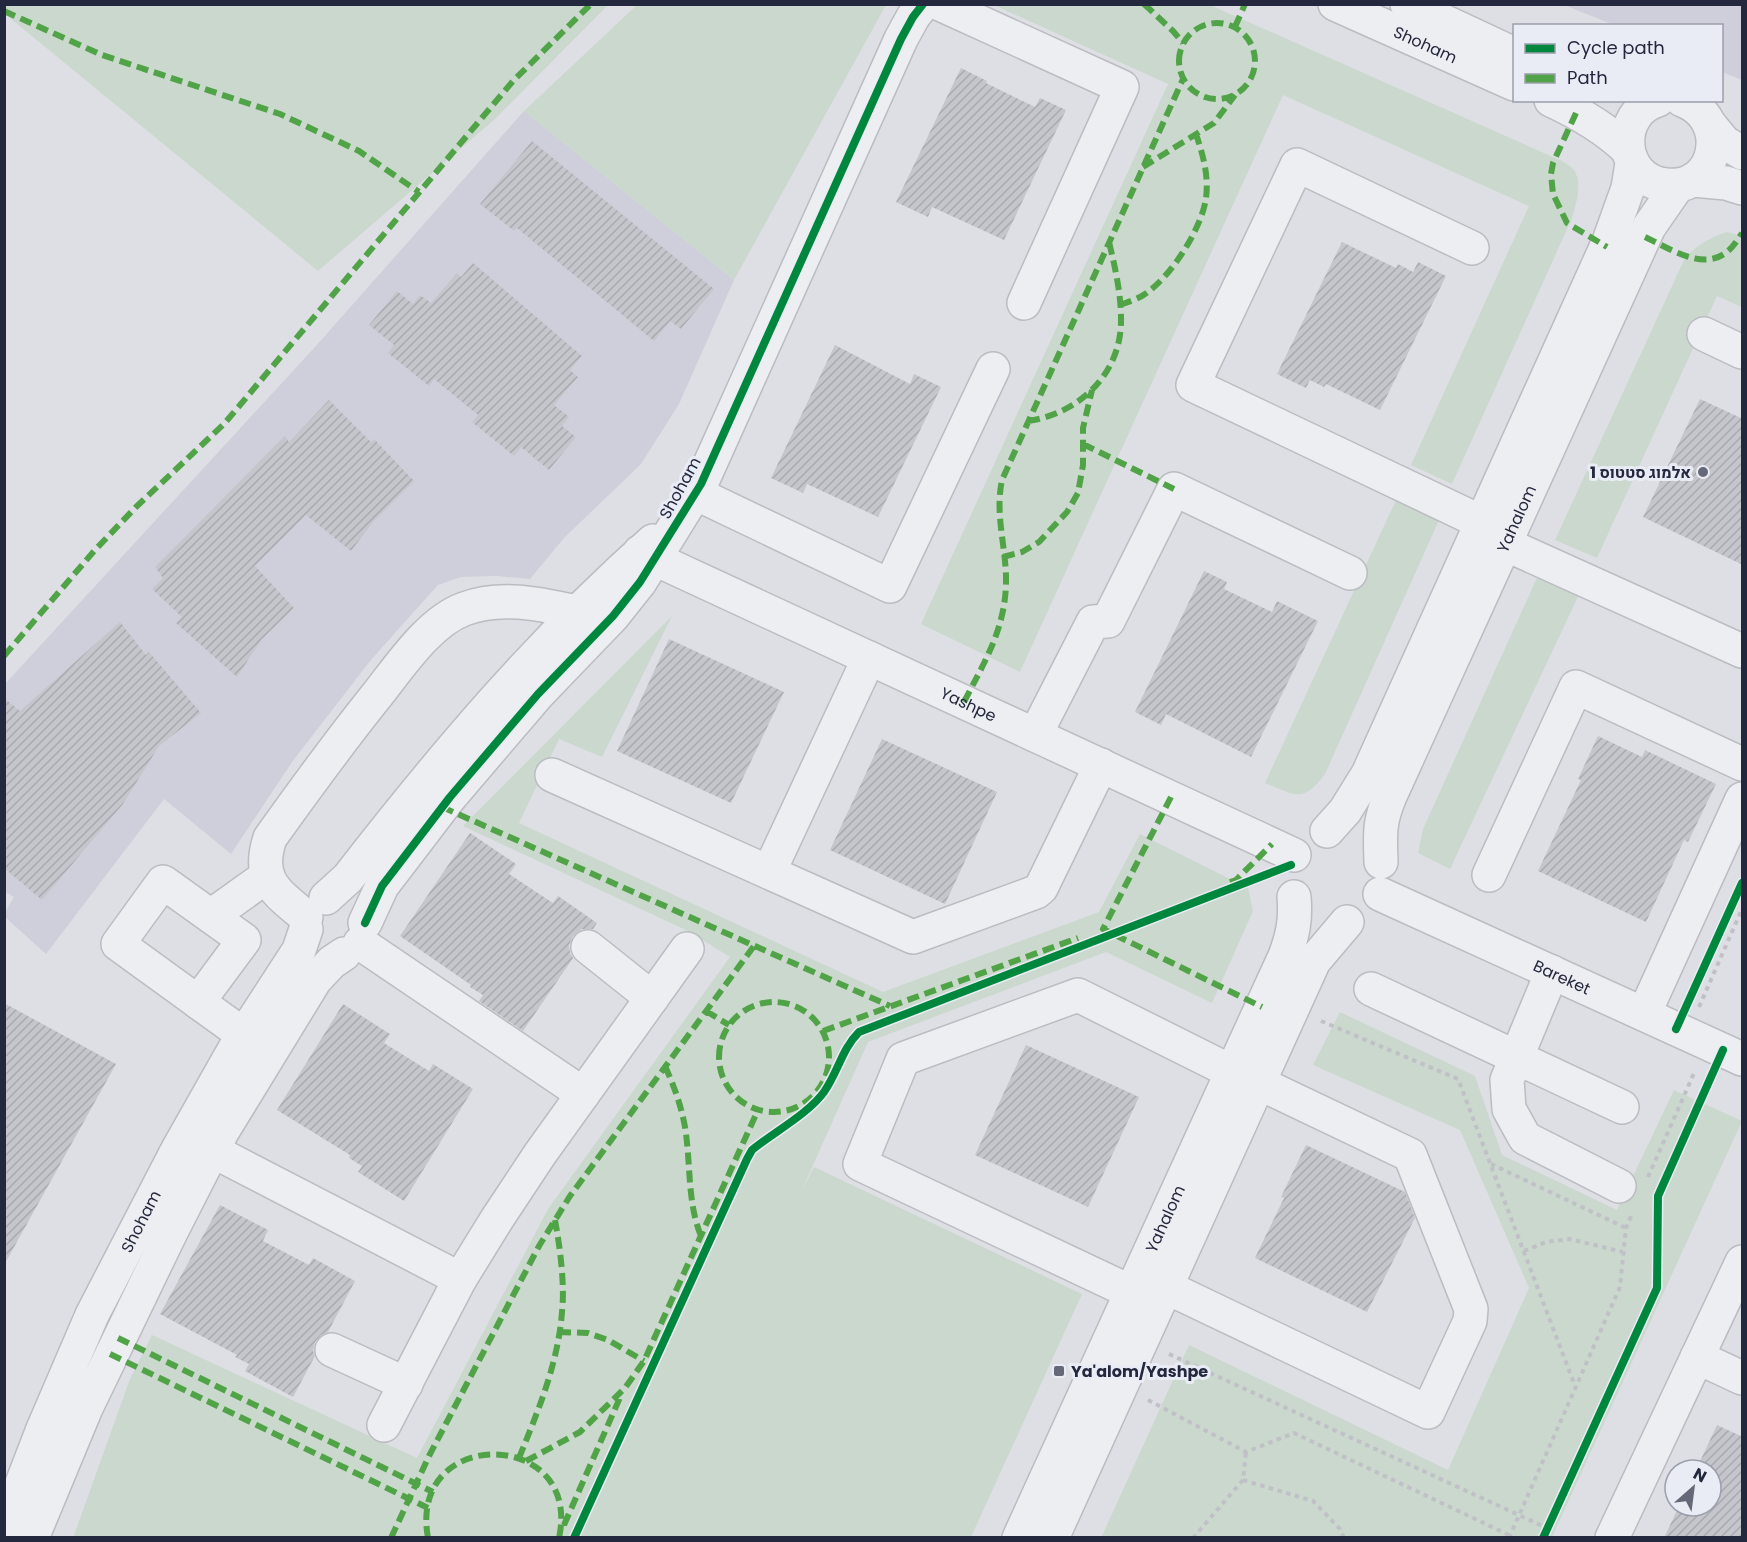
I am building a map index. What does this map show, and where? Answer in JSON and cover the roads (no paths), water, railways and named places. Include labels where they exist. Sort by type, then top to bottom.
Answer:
[{"type":"street","name":"Shoham","points":[[4,1530],[43,1429],[92,1315],[173,1159],[244,1035],[298,950],[313,915],[348,878],[467,729],[531,658],[577,612],[647,555],[691,500],[900,39],[923,4]]},
{"type":"street","points":[[940,4],[1122,87],[1024,303]]},
{"type":"street","name":"Shoham","points":[[1335,4],[1513,83]]},
{"type":"street","name":"Shoham","points":[[1407,4],[1513,53]]},
{"type":"street","points":[[1555,102],[1614,137],[1630,156],[1640,174],[1652,181],[1665,185],[1685,182],[1726,183],[1743,188]]},
{"type":"street","name":"Yahalom","points":[[1327,831],[1345,811],[1368,774],[1609,241],[1628,188],[1630,156],[1627,135],[1640,111],[1641,102]]},
{"type":"street","points":[[1687,102],[1703,113],[1724,142],[1743,153]]},
{"type":"street","name":"Yahalom","points":[[1381,862],[1379,829],[1383,813],[1649,226],[1685,182],[1702,172],[1712,155],[1714,136],[1710,124]]},
{"type":"street","points":[[1472,248],[1297,165],[1192,385],[1481,522]]},
{"type":"street","points":[[1704,334],[1743,352]]},
{"type":"street","points":[[691,500],[890,586],[993,369]]},
{"type":"street","points":[[1035,735],[1093,622],[1108,621],[1174,489],[1350,573]]},
{"type":"street","points":[[1504,544],[1743,651]]},
{"type":"street","name":"Shoham","points":[[32,1538],[63,1460],[110,1354],[228,1122],[315,980],[356,940],[382,886],[450,797],[537,694],[613,616],[640,582],[647,555]]},
{"type":"street","name":"Yashpe","points":[[647,555],[1294,855]]},
{"type":"street","points":[[313,915],[279,894],[267,876],[264,865],[265,852],[270,837],[361,715],[432,630],[446,618],[462,609],[498,602],[535,604],[577,612]]},
{"type":"street","points":[[769,872],[869,657]]},
{"type":"street","points":[[1489,875],[1576,687],[1743,764]]},
{"type":"street","points":[[552,775],[913,937],[1036,892],[1041,888],[1101,765]]},
{"type":"street","points":[[1644,1014],[1743,799]]},
{"type":"street","points":[[1341,830],[1360,836],[1375,850],[1381,862],[1383,875],[1380,894],[1369,911],[1347,922],[1331,923],[1316,919],[1303,910],[1294,897],[1289,882],[1294,855],[1315,835],[1327,831],[1341,830]]},
{"type":"street","points":[[211,916],[267,876]]},
{"type":"street","points":[[198,1002],[244,940],[163,882],[118,944],[198,1002],[244,1035]]},
{"type":"street","name":"Bareket","points":[[1380,894],[1743,1059]]},
{"type":"street","points":[[338,896],[349,900],[361,912],[356,940],[332,956],[316,949],[309,940],[313,915],[338,896]]},
{"type":"street","name":"Yahalom","points":[[1052,1538],[1166,1287],[1245,1077],[1293,933],[1296,916],[1294,897]]},
{"type":"street","name":"Yahalom","points":[[1019,1538],[1131,1292],[1245,1077],[1293,1009],[1314,961],[1347,922]]},
{"type":"street","points":[[356,940],[583,1094]]},
{"type":"street","points":[[588,947],[652,998]]},
{"type":"street","points":[[384,1425],[460,1279],[540,1154],[687,949]]},
{"type":"street","points":[[1552,972],[1507,1080],[1509,1109],[1525,1138],[1633,1193]]},
{"type":"street","points":[[1371,989],[1622,1107]]},
{"type":"street","points":[[1131,1292],[860,1164],[903,1059],[1078,995],[1410,1155],[1471,1309],[1470,1322],[1428,1412],[1166,1287]]},
{"type":"street","points":[[213,1151],[460,1279]]},
{"type":"street","points":[[1612,1538],[1743,1262]]},
{"type":"street","points":[[333,1350],[406,1384]]},
{"type":"street","points":[[1697,1357],[1743,1378]]},
{"type":"place","name":"אלמוג סטטוס 1","points":[[1703,472]]},
{"type":"place","name":"Ya'alom/Yashpe","points":[[1059,1371]]}]
